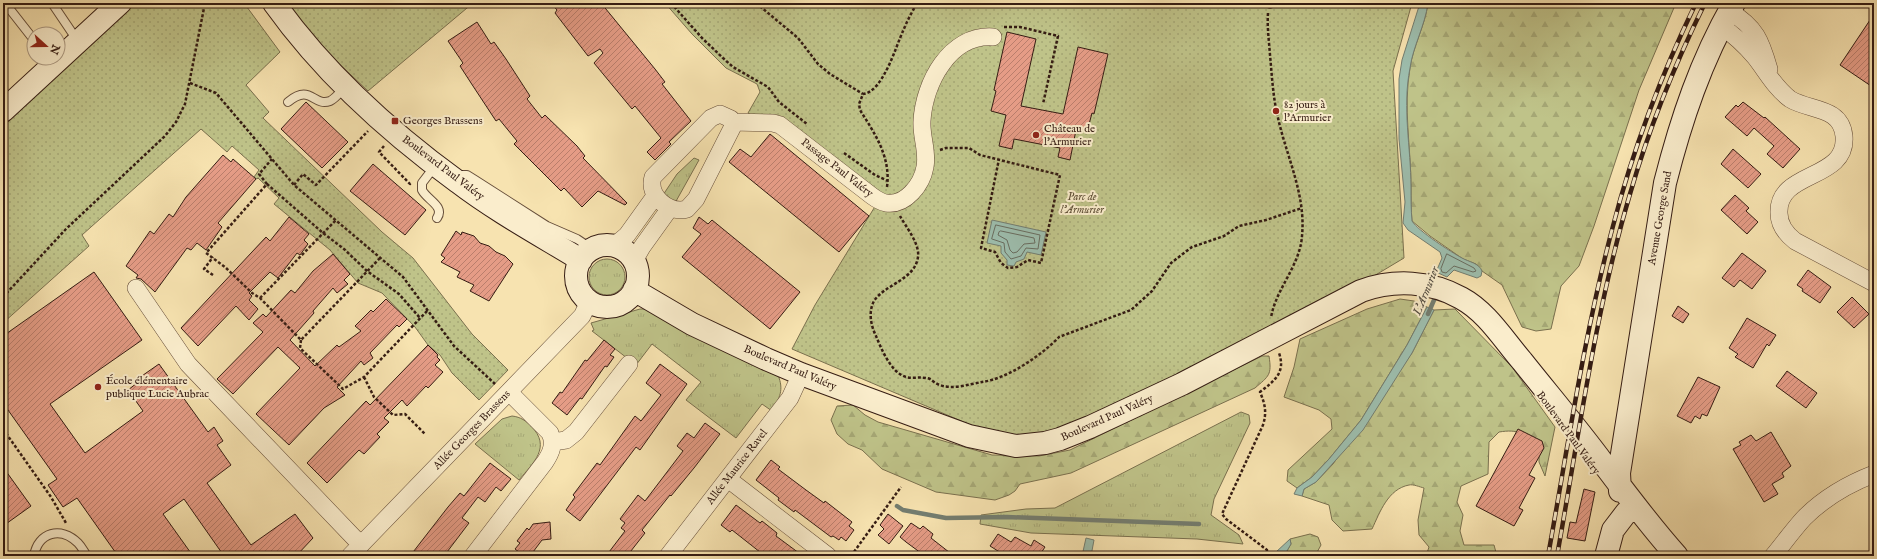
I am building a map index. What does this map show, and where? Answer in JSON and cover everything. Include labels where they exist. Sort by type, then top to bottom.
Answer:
[{"type":"street","points":[[66,50],[78,41],[120,3]]},
{"type":"street","name":"Boulevard Paul Valéry","points":[[274,3],[312,52],[345,87],[381,121],[438,167],[475,194],[586,255]]},
{"type":"street","points":[[1728,14],[1747,48],[1785,95],[1794,101],[1832,114],[1839,123],[1844,135],[1843,149],[1833,164],[1789,188],[1781,199],[1779,217],[1785,231],[1804,246],[1874,283]]},
{"type":"street","name":"Avenue George Sand","points":[[1626,513],[1618,485],[1665,183],[1677,137],[1691,94],[1728,14]]},
{"type":"street","points":[[895,207],[913,191],[923,175],[926,149],[922,120],[928,90],[936,72],[943,61],[960,46],[977,38],[997,32]]},
{"type":"street","points":[[3,111],[45,66]]},
{"type":"street","name":"Passage Paul Valéry","points":[[655,196],[652,188],[653,177],[711,118],[716,115],[724,115],[731,119],[732,122],[773,123],[780,125],[872,196],[895,207]]},
{"type":"street","points":[[614,246],[627,235],[655,196],[670,208],[682,211],[692,206],[730,134],[732,122]]},
{"type":"street","points":[[634,261],[642,247],[670,208]]},
{"type":"street","points":[[604,245],[614,246],[626,252],[634,261],[638,281],[634,290],[626,300],[615,306],[602,307],[590,302],[581,294],[576,283],[576,271],[586,255],[604,245]]},
{"type":"street","name":"Boulevard Paul Valéry","points":[[634,290],[692,324],[801,374],[969,436],[1016,446],[1032,445],[1060,439],[1090,427],[1202,373],[1362,291],[1375,286],[1407,283],[1440,289],[1474,306],[1494,326],[1588,444],[1647,523],[1677,556]]},
{"type":"street","points":[[136,288],[188,364],[356,550]]},
{"type":"street","name":"Allée Georges Brassens","points":[[356,550],[582,316],[590,302]]},
{"type":"street","name":"Boulevard Paul Valéry","points":[[1513,351],[1547,408],[1626,513],[1662,556]]},
{"type":"street","points":[[553,442],[566,440],[576,432],[628,364]]},
{"type":"street","name":"Allée Maurice Ravel","points":[[668,556],[790,398],[801,374]]},
{"type":"street","points":[[473,556],[545,462],[552,449],[553,442],[548,430],[509,392]]},
{"type":"street","points":[[1588,444],[1604,454],[1612,453],[1624,444]]},
{"type":"street","points":[[1780,554],[1804,518],[1819,505],[1853,482],[1874,474]]},
{"type":"street","points":[[728,479],[828,556]]},
{"type":"street","points":[[1606,556],[1613,530],[1626,513]]},
{"type":"lane","points":[[5,3],[26,30]]},
{"type":"lane","points":[[52,3],[78,41]]},
{"type":"lane","points":[[288,102],[299,94],[304,94],[324,101],[330,101],[345,87]]},
{"type":"lane","points":[[437,218],[440,211],[439,208],[428,200],[422,190],[422,183],[438,167]]},
{"type":"lane","points":[[34,556],[37,544],[43,538],[50,534],[58,533],[68,536],[78,543],[87,556]]},
{"type":"path","points":[[3,297],[66,229],[165,136],[176,122],[185,104],[205,3]]},
{"type":"path","points":[[671,3],[702,38],[733,67],[768,87],[779,102],[811,128]]},
{"type":"path","points":[[756,3],[798,38],[818,64],[830,74],[863,94]]},
{"type":"path","points":[[917,3],[903,31],[894,57],[876,86],[863,94],[859,104],[860,110],[885,154],[888,163],[888,181],[886,192],[914,242],[918,257],[908,275],[885,291],[874,301],[870,314],[873,329],[893,368],[900,375],[929,379],[939,385],[947,387],[988,382],[1001,377],[1044,351],[1059,337],[1131,310],[1152,292],[1171,263],[1192,247],[1224,236],[1238,226],[1266,220],[1302,208]]},
{"type":"path","points":[[1270,4],[1267,25],[1272,88],[1278,118],[1295,172],[1302,208],[1302,236],[1300,250],[1272,313],[1271,322]]},
{"type":"path","points":[[997,32],[1020,27],[1058,36],[1043,104]]},
{"type":"path","points":[[190,83],[216,93],[294,185],[403,278],[454,346],[494,384],[509,392]]},
{"type":"path","points":[[294,185],[303,174],[316,185],[368,131],[381,121]]},
{"type":"path","points":[[385,145],[379,152],[410,184],[438,167]]},
{"type":"path","points":[[935,151],[946,148],[969,148],[980,154],[1060,175],[1041,263],[1028,260],[1017,267],[1008,268],[1002,263],[995,252],[981,248],[999,159]]},
{"type":"path","points":[[839,149],[875,175],[888,181]]},
{"type":"path","points":[[272,159],[259,174],[267,184],[323,234],[344,249],[367,271],[399,294],[420,318]]},
{"type":"path","points":[[267,184],[206,253],[213,257],[260,298],[301,340]]},
{"type":"path","points":[[260,298],[336,220]]},
{"type":"path","points":[[213,257],[204,269],[213,275]]},
{"type":"path","points":[[380,258],[301,340],[300,348],[343,389],[364,377],[428,310]]},
{"type":"path","points":[[1266,556],[1267,550],[1226,519],[1222,514],[1263,424],[1266,415],[1266,406],[1260,392],[1278,376],[1281,368],[1278,352]]},
{"type":"path","points":[[364,377],[374,397],[393,415],[405,414],[425,434]]},
{"type":"path","points":[[3,429],[51,497],[78,543]]},
{"type":"path","points":[[851,556],[901,487]]},
{"type":"green space","points":[[129,3],[244,3],[280,52],[246,85],[269,112],[263,118],[382,232],[413,258],[472,334],[508,370],[479,400],[452,373],[440,355],[428,345],[415,327],[382,293],[358,283],[330,250],[274,204],[279,198],[258,178],[257,179],[254,177],[259,170],[232,146],[227,152],[201,129],[82,235],[89,246],[3,323],[3,119],[61,66],[66,66],[66,61]]},
{"type":"green space","points":[[286,3],[473,3],[368,91],[319,45]]},
{"type":"green space","name":"Parc de l'Armurier","points":[[665,3],[1412,3],[1393,71],[1404,258],[1327,304],[1058,433],[1009,435],[973,426],[792,349],[815,305],[882,195],[748,113],[760,92],[757,84],[726,68],[692,34]]},
{"type":"green space","points":[[1428,3],[1676,3],[1639,90],[1594,226],[1579,266],[1561,286],[1551,329],[1536,331],[1522,327],[1502,285],[1482,271],[1476,264],[1463,259],[1430,236],[1412,221],[1411,172],[1407,113],[1408,83],[1414,52]]},
{"type":"green space","points":[[694,158],[699,160],[675,203],[663,195],[677,174]]},
{"type":"green space","points":[[611,259],[620,264],[624,270],[624,284],[620,290],[611,295],[603,295],[594,290],[590,284],[589,273],[594,264],[600,260]]},
{"type":"green space","points":[[1400,299],[1414,301],[1427,307],[1407,345],[1361,420],[1329,459],[1312,477],[1297,488],[1287,481],[1288,470],[1332,429],[1331,419],[1319,410],[1284,397],[1294,367],[1300,339],[1367,309]]},
{"type":"green space","points":[[640,309],[648,309],[778,375],[781,389],[777,402],[772,411],[762,404],[736,438],[686,400],[701,382],[652,344],[636,365],[592,331],[594,330],[591,323]]},
{"type":"green space","points":[[1455,309],[1512,367],[1555,427],[1545,476],[1539,462],[1539,447],[1530,438],[1521,433],[1506,431],[1499,432],[1489,442],[1488,474],[1461,486],[1457,502],[1463,515],[1460,531],[1464,545],[1494,545],[1497,556],[1426,556],[1429,547],[1419,535],[1418,520],[1424,488],[1411,485],[1402,487],[1395,491],[1386,502],[1372,529],[1343,531],[1332,520],[1329,505],[1302,496],[1304,489],[1316,482],[1333,464],[1412,353],[1434,310]]},
{"type":"green space","points":[[1262,356],[1269,356],[1270,371],[1266,378],[1255,388],[1071,473],[1020,484],[1015,491],[1009,495],[995,500],[936,492],[882,469],[862,450],[848,444],[837,434],[831,420],[837,406],[853,405],[865,415],[878,422],[992,455],[1039,456],[1070,450]]},
{"type":"green space","points":[[1241,412],[1249,415],[1250,423],[1214,499],[1211,515],[1239,535],[1243,544],[1197,539],[1031,533],[980,524],[981,515],[1026,509],[1055,508]]},
{"type":"green space","points":[[512,416],[521,418],[529,424],[537,434],[540,441],[538,454],[530,467],[519,480],[475,444],[502,419]]},
{"type":"green space","points":[[1310,534],[1318,537],[1321,545],[1315,556],[1284,556],[1291,544],[1290,539]]},
{"type":"water","points":[[1420,3],[1428,3],[1412,60],[1407,98],[1412,221],[1428,236],[1462,258],[1479,266],[1482,271],[1481,276],[1477,278],[1454,270],[1447,277],[1436,272],[1442,258],[1440,252],[1408,230],[1403,223],[1405,202],[1399,139],[1399,79],[1402,60]]},
{"type":"water","points":[[992,220],[1046,232],[1041,255],[1027,252],[1024,259],[1016,262],[1014,266],[1007,265],[1007,260],[1001,253],[1001,246],[987,243]]},
{"type":"water","points":[[1427,307],[1434,310],[1412,353],[1363,430],[1316,482],[1304,489],[1302,496],[1294,494],[1297,488],[1312,477],[1329,459],[1361,420],[1407,345]]},
{"type":"water","points":[[1086,538],[1094,540],[1091,556],[1082,556]]},
{"type":"water","points":[[1290,539],[1291,544],[1284,556],[1275,556],[1278,554],[1276,552]]},
{"type":"building","points":[[551,3],[601,3],[665,82],[662,84],[691,121],[669,142],[671,144],[655,160],[647,152],[661,138],[635,106],[632,109],[594,63],[603,53],[600,49],[588,56],[555,13],[557,10]]},
{"type":"building","points":[[1874,14],[1874,88],[1840,65]]},
{"type":"building","points":[[477,22],[491,44],[494,42],[506,59],[530,96],[527,99],[542,118],[545,115],[577,146],[585,156],[583,158],[627,203],[625,205],[598,191],[582,207],[564,188],[561,191],[514,144],[517,141],[499,119],[496,121],[460,66],[463,63],[448,41]]},
{"type":"building","points":[[1007,32],[1036,39],[1021,106],[1063,114],[1078,47],[1108,54],[1094,114],[1092,113],[1087,132],[1076,130],[1070,160],[1058,157],[1060,148],[1014,139],[1012,149],[999,146],[1006,115],[991,111],[996,91],[994,90]]},
{"type":"building","points":[[306,102],[348,142],[322,168],[281,129]]},
{"type":"building","points":[[1743,102],[1764,118],[1765,117],[1800,149],[1783,168],[1767,154],[1774,146],[1754,128],[1747,136],[1725,117],[1736,105],[1738,107]]},
{"type":"building","points":[[770,134],[869,216],[839,252],[729,162],[740,149],[751,157]]},
{"type":"building","points":[[1733,149],[1761,174],[1748,188],[1721,164]]},
{"type":"building","points":[[223,155],[231,162],[233,159],[256,179],[218,223],[222,227],[206,250],[197,243],[191,250],[187,248],[155,292],[141,279],[136,278],[138,275],[126,266],[150,231],[154,234],[169,214],[173,217],[186,197]]},
{"type":"building","points":[[373,164],[426,210],[405,235],[350,191]]},
{"type":"building","points":[[1735,195],[1749,208],[1746,211],[1758,222],[1747,234],[1721,210]]},
{"type":"building","points":[[289,217],[309,234],[304,240],[308,244],[300,255],[297,253],[278,278],[270,272],[249,293],[252,296],[249,300],[258,309],[249,320],[236,306],[198,346],[181,328],[266,237],[270,241]]},
{"type":"building","points":[[699,217],[708,224],[712,220],[800,292],[770,329],[682,257],[701,234],[693,228]]},
{"type":"building","points":[[456,231],[461,235],[462,232],[474,236],[480,243],[489,246],[496,252],[505,256],[513,264],[489,301],[470,291],[474,285],[457,277],[460,272],[441,262],[445,258],[441,255]]},
{"type":"building","points":[[1742,253],[1766,271],[1752,289],[1740,280],[1734,287],[1722,278]]},
{"type":"building","points":[[333,254],[350,274],[344,280],[348,284],[337,293],[333,288],[313,311],[314,313],[290,340],[315,366],[337,345],[339,347],[361,331],[355,326],[371,310],[373,312],[386,299],[407,319],[399,327],[397,325],[370,353],[373,358],[364,365],[361,361],[337,387],[345,395],[324,408],[289,445],[256,414],[300,368],[278,347],[233,394],[217,379],[263,332],[253,323],[263,314],[266,317],[291,290],[295,293],[313,271]]},
{"type":"building","points":[[1808,270],[1831,287],[1820,303],[1802,291],[1803,289],[1797,285]]},
{"type":"building","name":"École élémentaire publique Lucie Aubrac","points":[[94,272],[142,340],[50,404],[85,453],[143,411],[128,390],[137,383],[136,380],[159,364],[208,432],[214,427],[223,441],[217,445],[231,465],[207,483],[251,545],[295,514],[313,538],[296,556],[224,556],[184,499],[163,514],[193,556],[118,556],[77,498],[63,507],[48,485],[57,479],[3,403],[3,336]]},
{"type":"building","points":[[1852,297],[1869,314],[1854,328],[1837,312]]},
{"type":"building","points":[[1678,306],[1689,314],[1683,323],[1672,316]]},
{"type":"building","points":[[1747,318],[1776,335],[1769,346],[1767,344],[1753,368],[1735,357],[1738,354],[1729,348]]},
{"type":"building","points":[[604,340],[615,349],[610,355],[614,357],[607,367],[605,366],[582,399],[580,398],[567,415],[552,403],[560,392],[562,393],[585,360],[587,361]]},
{"type":"building","points":[[428,345],[438,355],[437,357],[440,360],[435,365],[443,372],[428,388],[426,386],[407,406],[402,400],[384,418],[389,422],[377,434],[380,437],[364,454],[359,450],[327,483],[307,463],[366,401],[370,405]]},
{"type":"building","points":[[660,364],[687,384],[640,450],[636,447],[580,521],[566,510],[575,497],[573,495],[597,463],[600,465],[635,416],[641,421],[661,395],[646,383]]},
{"type":"building","points":[[1787,371],[1817,393],[1806,408],[1776,386]]},
{"type":"building","points":[[1698,377],[1720,387],[1707,416],[1702,414],[1700,419],[1695,416],[1691,423],[1677,416]]},
{"type":"building","points":[[705,423],[720,434],[694,468],[642,530],[645,533],[627,556],[606,556],[625,531],[621,528],[625,523],[620,519],[638,495],[645,501],[683,451],[677,446],[687,433],[694,438]]},
{"type":"building","points":[[1518,429],[1542,441],[1544,448],[1529,475],[1535,478],[1519,508],[1523,510],[1514,526],[1476,506]]},
{"type":"building","points":[[1771,432],[1791,466],[1782,473],[1784,477],[1772,484],[1778,494],[1764,502],[1733,449],[1741,445],[1739,442],[1751,435],[1756,441]]},
{"type":"building","points":[[771,460],[780,467],[778,469],[824,503],[825,501],[852,522],[849,526],[854,530],[846,541],[841,537],[839,540],[833,536],[831,537],[795,510],[794,512],[756,480]]},
{"type":"building","points":[[490,463],[511,479],[501,491],[496,487],[485,502],[478,497],[462,518],[469,523],[444,556],[436,552],[433,556],[410,556],[460,493],[464,496]]},
{"type":"building","points":[[3,467],[31,506],[3,526]]},
{"type":"building","points":[[1584,489],[1595,492],[1585,541],[1567,538],[1570,522],[1576,523]]},
{"type":"building","points":[[736,505],[760,523],[762,521],[777,533],[776,536],[803,556],[765,556],[732,530],[730,532],[721,525]]},
{"type":"building","points":[[888,514],[903,526],[889,544],[878,535],[884,529],[880,525]]},
{"type":"building","points":[[550,522],[551,539],[542,540],[530,556],[524,556],[515,549],[520,543],[517,541],[527,528],[529,530],[533,524]]},
{"type":"building","points":[[911,523],[920,529],[923,526],[933,534],[931,538],[954,556],[925,556],[906,542],[900,537]]},
{"type":"building","points":[[998,534],[1011,542],[1015,537],[1031,546],[1034,540],[1045,547],[1041,553],[1047,556],[1006,556],[990,546]]},
{"type":"waterway","name":"L'Armurier","points":[[1428,314],[1437,293]]},
{"type":"waterway","points":[[897,506],[903,510],[946,518],[1007,517],[1199,524]]},
{"type":"railway","points":[[1548,556],[1593,308],[1613,226],[1629,169],[1649,113],[1671,57],[1696,3]]},
{"type":"railway","points":[[1557,556],[1597,328],[1618,238],[1637,169],[1654,121],[1683,49],[1705,3]]},
{"type":"place","name":"82 jours à l'Armurier","points":[[1276,111]]},
{"type":"place","name":"Georges Brassens","points":[[395,121]]},
{"type":"place","name":"Château de l'Armurier","points":[[1036,135]]},
{"type":"place","name":"École élémentaire publique Lucie Aubrac","points":[[98,387]]}]
